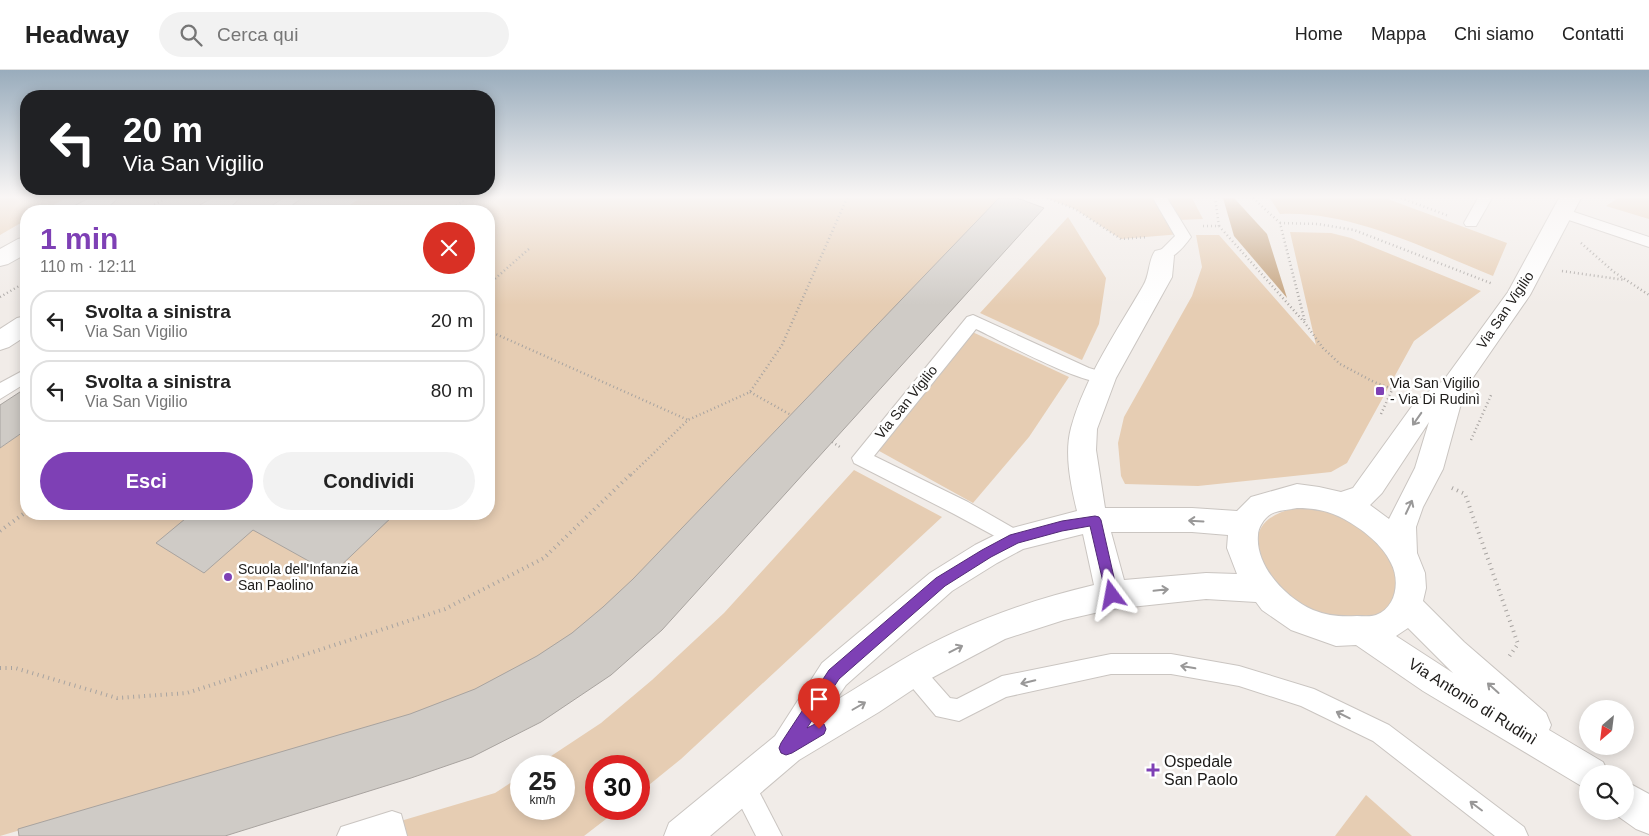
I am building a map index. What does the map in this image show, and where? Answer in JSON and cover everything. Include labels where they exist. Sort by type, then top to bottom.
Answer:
[{"type":"street","name":"Via San Vigilio","points":[[1341,504],[1363,496],[1424,409],[1453,387],[1518,295],[1552,234]]},
{"type":"street","points":[[0,259],[20,247]]},
{"type":"street","points":[[1112,595],[1087,492],[1082,450],[1084,430],[1103,378],[1160,277],[1163,256]]},
{"type":"street","points":[[0,341],[20,328]]},
{"type":"street","name":"Via San Vigilio","points":[[1402,554],[1401,527],[1409,506],[1429,469],[1453,387]]},
{"type":"street","points":[[1297,496],[1317,497],[1341,504],[1374,523],[1390,538],[1402,554],[1411,579],[1411,596],[1407,606],[1394,621],[1365,633],[1337,631],[1315,625],[1288,612],[1261,589],[1248,569],[1242,552],[1244,524],[1258,508],[1279,498],[1297,496]]},
{"type":"street","points":[[786,748],[834,674],[941,582],[986,554],[1015,539],[1062,526],[1095,520],[1192,520],[1244,524]]},
{"type":"street","points":[[682,836],[786,748],[867,701],[912,671],[996,628],[1064,606],[1112,595],[1206,586],[1261,589]]},
{"type":"street","name":"Via Antonio di Rudinì","points":[[1407,606],[1453,652],[1579,765]]},
{"type":"street","name":"Via Antonio di Rudinì","points":[[1365,633],[1435,680],[1579,767]]},
{"type":"street","points":[[1634,805],[1649,816]]},
{"type":"lane","points":[[1163,256],[1183,238],[1181,234]]},
{"type":"lane","points":[[1632,234],[1649,242]]},
{"type":"lane","name":"Via San Vigilio","points":[[1015,539],[960,508],[861,458],[973,321],[1083,372],[1103,378]]},
{"type":"lane","points":[[0,392],[20,378]]},
{"type":"lane","points":[[912,671],[944,708],[959,710],[1002,687],[1111,664],[1171,664],[1238,676],[1306,697],[1381,733],[1515,836]]},
{"type":"lane","points":[[742,785],[768,836]]},
{"type":"lane","points":[[350,836],[392,823],[394,836]]},
{"type":"path","points":[[0,668],[15,668],[117,698],[187,693],[445,608],[544,558],[688,420],[750,392],[782,345],[831,234]]},
{"type":"path","points":[[1112,234],[1120,239],[1184,234]]},
{"type":"path","points":[[1226,234],[1305,323],[1323,348],[1340,364],[1392,389]]},
{"type":"path","points":[[1283,234],[1305,323]]},
{"type":"path","points":[[1364,234],[1494,285]]},
{"type":"path","points":[[1586,241],[1579,242],[1628,281],[1649,295]]},
{"type":"path","points":[[495,279],[530,248]]},
{"type":"path","points":[[1554,270],[1628,281]]},
{"type":"path","points":[[0,297],[20,285]]},
{"type":"path","points":[[495,334],[688,420]]},
{"type":"path","points":[[1381,414],[1397,379]]},
{"type":"path","points":[[750,392],[791,415]]},
{"type":"path","points":[[1470,441],[1492,393]]},
{"type":"path","points":[[1451,488],[1466,494],[1518,644],[1506,660],[1512,667]]},
{"type":"path","points":[[0,532],[20,517]]},
{"type":"shaded area","points":[[495,234],[970,234],[637,583],[575,635],[511,675],[410,716],[0,836],[0,448],[20,434],[20,520],[495,520]]},
{"type":"shaded area","points":[[1053,234],[1078,234],[1106,278],[1099,324],[1082,360],[980,313]]},
{"type":"shaded area","points":[[1113,234],[1181,234],[1121,239]]},
{"type":"shaded area","points":[[1233,234],[1267,234],[1287,298]]},
{"type":"shaded area","points":[[1290,234],[1334,234],[1351,238],[1481,291],[1414,341],[1347,463],[1331,472],[1198,486],[1125,484],[1121,476],[1118,443],[1124,417],[1192,296],[1202,267],[1196,235],[1219,235],[1316,345]]},
{"type":"shaded area","points":[[1389,234],[1482,234],[1507,243],[1493,276]]},
{"type":"shaded area","points":[[966,329],[1069,377],[1029,437],[973,503],[872,447]]},
{"type":"shaded area","points":[[854,470],[942,517],[681,759],[650,784],[650,755],[585,755],[585,820],[605,820],[584,836],[350,836],[495,793],[510,783],[510,820],[575,820],[575,755],[553,755],[601,723],[652,680],[724,613]]},
{"type":"shaded area","points":[[1299,507],[1344,516],[1357,523],[1376,540],[1392,563],[1396,575],[1397,588],[1393,599],[1384,610],[1372,617],[1361,620],[1343,620],[1319,615],[1297,605],[1268,578],[1263,568],[1258,546],[1258,537],[1261,529],[1265,522],[1272,517]]},
{"type":"shaded area","points":[[1366,795],[1412,836],[1335,836]]},
{"type":"building","points":[[965,234],[1021,234],[662,630],[611,675],[541,722],[472,757],[225,836],[19,836],[18,829],[410,714],[475,689],[537,656],[572,633],[633,579]]},
{"type":"building","points":[[20,392],[20,434],[0,448],[0,405]]},
{"type":"building","points":[[184,520],[389,520],[332,574],[253,530],[204,573],[156,543]]},
{"type":"place","name":"Via San Vigilio - Via Di Rudinì","points":[[1380,391]]},
{"type":"place","name":"Scuola dell'Infanzia San Paolino","points":[[228,577]]},
{"type":"place","name":"Ospedale San Paolo","points":[[1153,770]]},
{"type":"route","points":[[819,729],[786,748],[834,674],[941,582],[986,554],[1015,539],[1062,526],[1095,520],[1112,595]]}]
